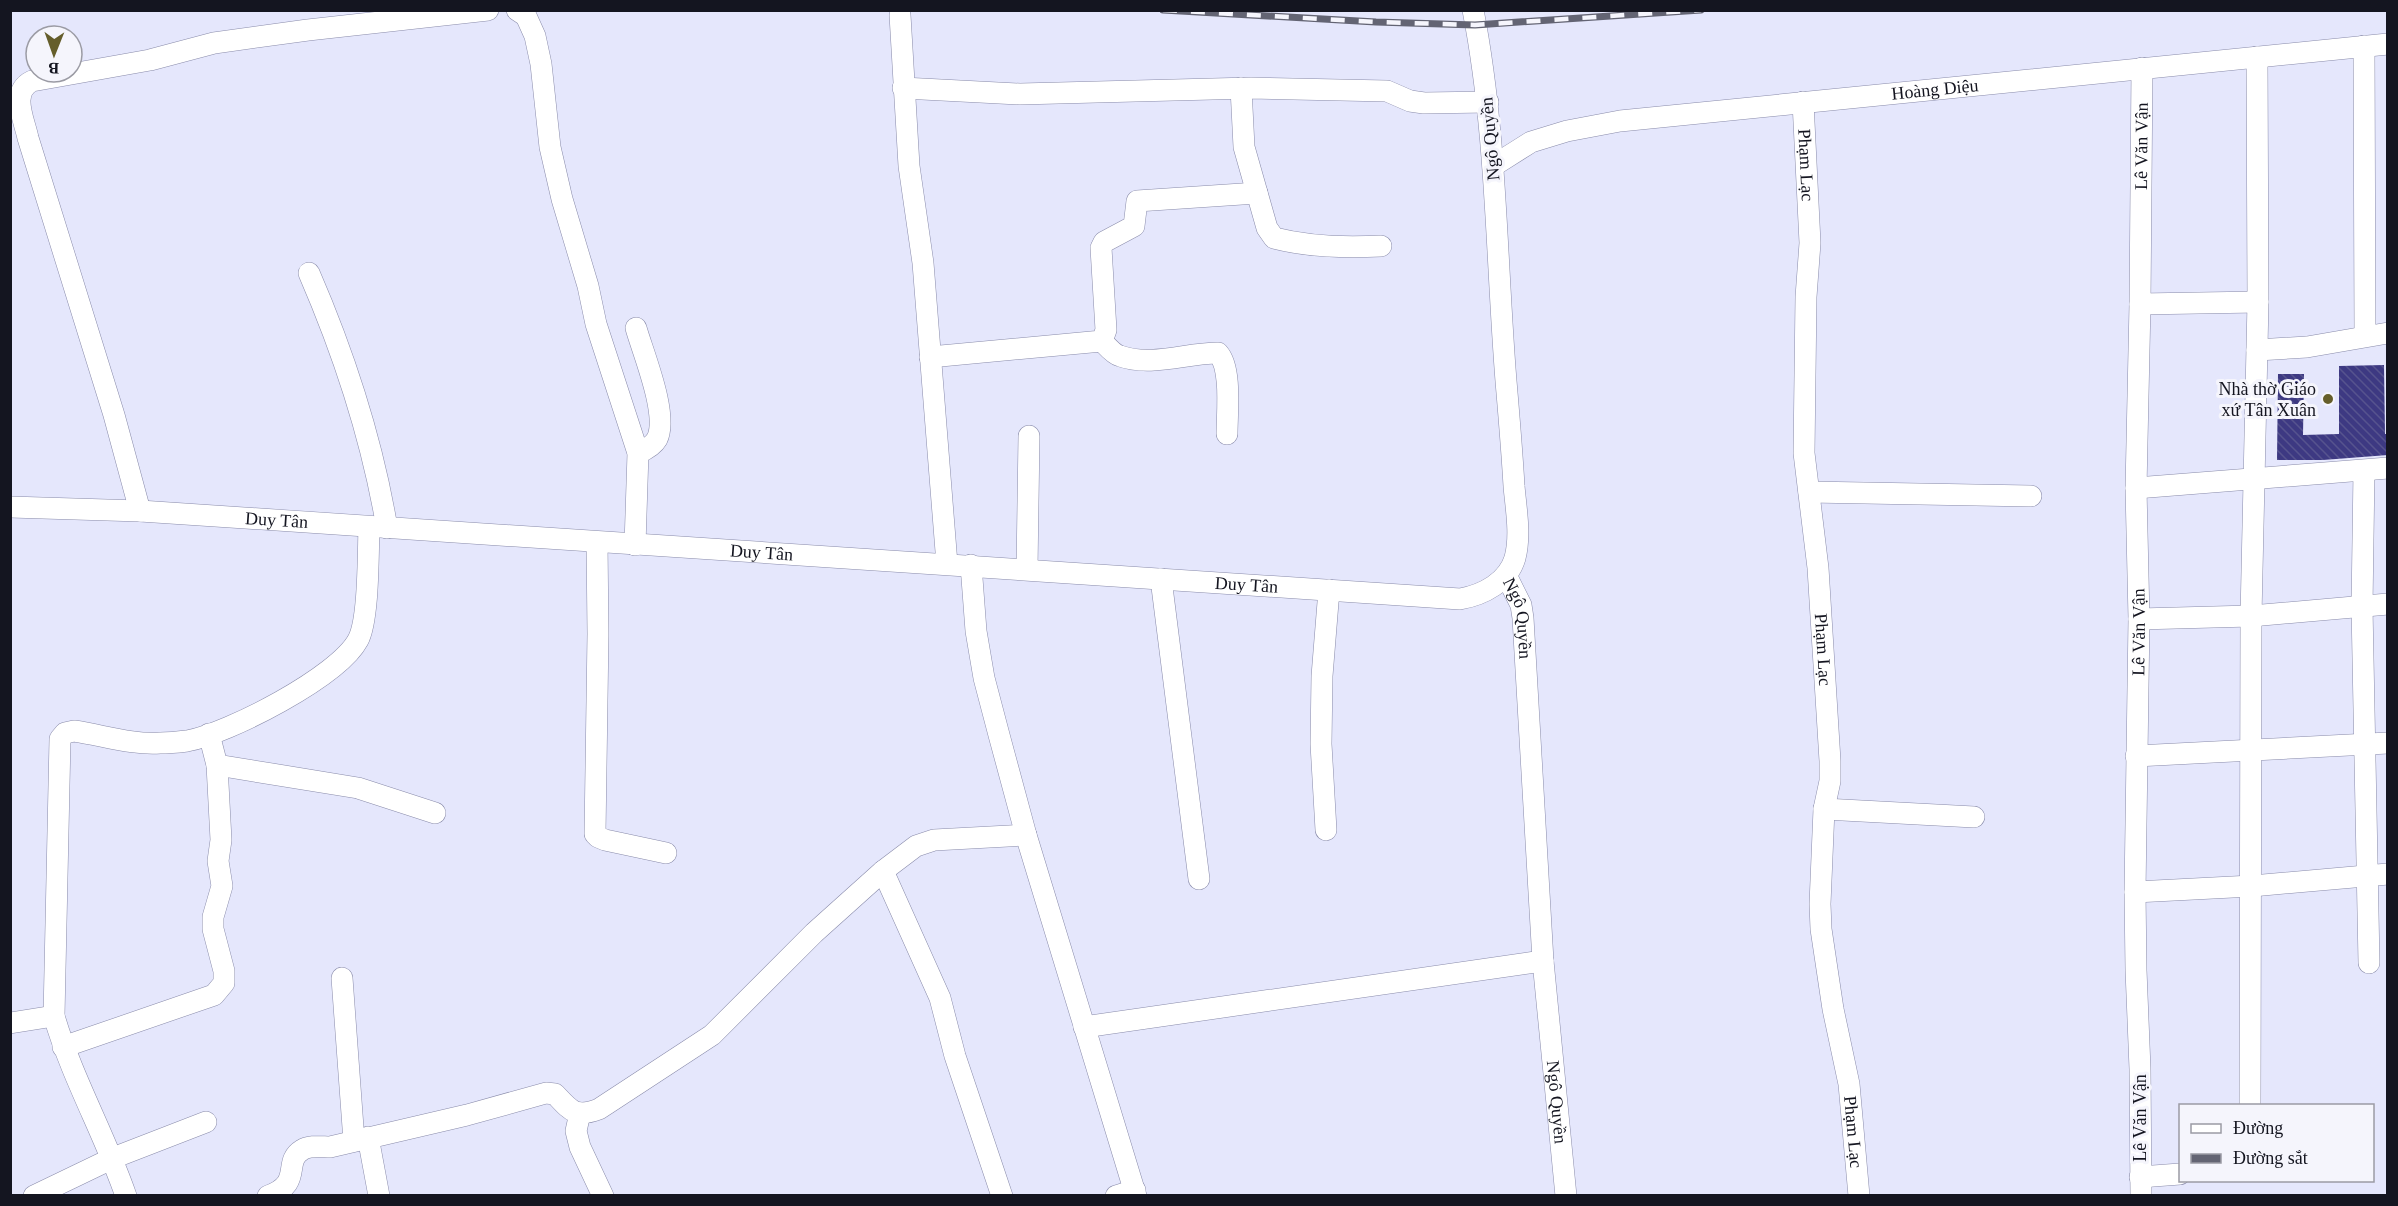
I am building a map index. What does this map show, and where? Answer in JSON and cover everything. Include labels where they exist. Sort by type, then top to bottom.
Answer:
[{"type":"street","points":[[140,511],[114,415],[28,138],[19,100],[20,90],[32,81],[150,60],[214,43],[320,28],[488,10]]},
{"type":"street","points":[[517,10],[526,15],[535,36],[541,64],[550,147],[562,199],[588,286],[596,324],[638,453],[635,545]]},
{"type":"street","name":"Ngô Quyền","points":[[1473,10],[1488,102],[1518,533],[1515,559],[1506,575],[1521,605],[1523,618],[1543,960],[1566,1196]]},
{"type":"street","points":[[900,15],[909,166],[923,263],[946,564]]},
{"type":"street","name":"Hoàng Diệu","points":[[1493,166],[1531,142],[1567,131],[1620,121],[2388,44]]},
{"type":"street","points":[[2364,46],[2365,336]]},
{"type":"street","points":[[2250,1104],[2251,616],[2258,303],[2257,57]]},
{"type":"street","name":"Lê Văn Vận","points":[[2140,1186],[2141,1090],[2135,892],[2139,619],[2136,488],[2142,68]]},
{"type":"street","points":[[903,88],[1020,94],[1241,87],[1387,91],[1410,101],[1424,103],[1488,102]]},
{"type":"street","points":[[1241,87],[1244,147],[1267,228],[1274,238],[1299,244],[1352,248],[1381,246]]},
{"type":"street","name":"Phạm Lạc","points":[[1803,102],[1810,243],[1803,425],[1818,568],[1830,761],[1830,781],[1824,809],[1821,929],[1833,1010],[1848,1084],[1859,1196]]},
{"type":"street","points":[[1102,342],[1106,330],[1101,248],[1104,242],[1134,226],[1137,201],[1257,193]]},
{"type":"street","points":[[126,1196],[113,1158],[63,1047],[54,1016],[60,739],[65,733],[74,731],[158,743],[188,741],[209,734],[277,702],[314,681],[347,656],[362,630],[378,527],[370,446],[347,366],[309,273]]},
{"type":"street","points":[[2140,304],[2258,303]]},
{"type":"street","points":[[636,328],[659,411],[660,428],[656,441],[638,453]]},
{"type":"street","points":[[2257,350],[2307,347],[2388,333]]},
{"type":"street","points":[[930,357],[1102,342],[1118,356],[1135,359],[1160,360],[1218,353],[1224,360],[1226,371],[1227,434]]},
{"type":"street","points":[[1027,569],[1029,436]]},
{"type":"street","points":[[2136,488],[2388,468]]},
{"type":"street","points":[[2364,471],[2362,607],[2368,963]]},
{"type":"street","points":[[1809,492],[2031,496]]},
{"type":"street","name":"Duy Tân","points":[[10,507],[140,511],[1460,599],[1475,597],[1506,575]]},
{"type":"street","points":[[597,542],[598,634],[594,834],[605,840],[666,853]]},
{"type":"street","points":[[971,565],[976,631],[984,678],[1026,835],[1084,1027],[1129,1194]]},
{"type":"street","points":[[1161,579],[1199,879]]},
{"type":"street","points":[[1326,830],[1321,744],[1322,676],[1329,590]]},
{"type":"street","points":[[2139,619],[2251,616],[2388,604]]},
{"type":"street","points":[[63,1047],[214,995],[224,983],[224,971],[213,930],[213,917],[222,886],[218,861],[221,840],[217,765],[209,734]]},
{"type":"street","points":[[2136,756],[2252,752],[2388,743]]},
{"type":"street","points":[[217,765],[358,788],[435,813]]},
{"type":"street","points":[[1824,809],[1974,817]]},
{"type":"street","points":[[268,1196],[280,1191],[288,1184],[294,1158],[301,1150],[308,1147],[330,1147],[467,1115],[546,1093],[555,1094],[570,1111],[580,1113],[599,1108],[712,1035],[814,933],[883,871],[916,846],[934,840],[1026,835]]},
{"type":"street","points":[[883,871],[940,998],[956,1056],[1002,1196]]},
{"type":"street","points":[[2135,892],[2252,886],[2366,874],[2388,874]]},
{"type":"street","points":[[1084,1027],[1543,960]]},
{"type":"street","points":[[342,978],[361,1139],[379,1196]]},
{"type":"street","points":[[10,1023],[54,1016]]},
{"type":"street","points":[[580,1113],[576,1131],[578,1139],[603,1196]]},
{"type":"street","points":[[34,1196],[113,1158],[206,1122]]},
{"type":"street","points":[[2140,1186],[2179,1175]]},
{"type":"building","points":[[2384,365],[2385,434],[2388,434],[2388,455],[2323,460],[2277,460],[2278,374],[2304,374],[2303,435],[2339,434],[2339,366]]},
{"type":"railway","points":[[1163,10],[1475,25],[1701,10]]},
{"type":"place","name":"Nhà thờ Giáo xứ Tân Xuân","points":[[2328,399]]}]
